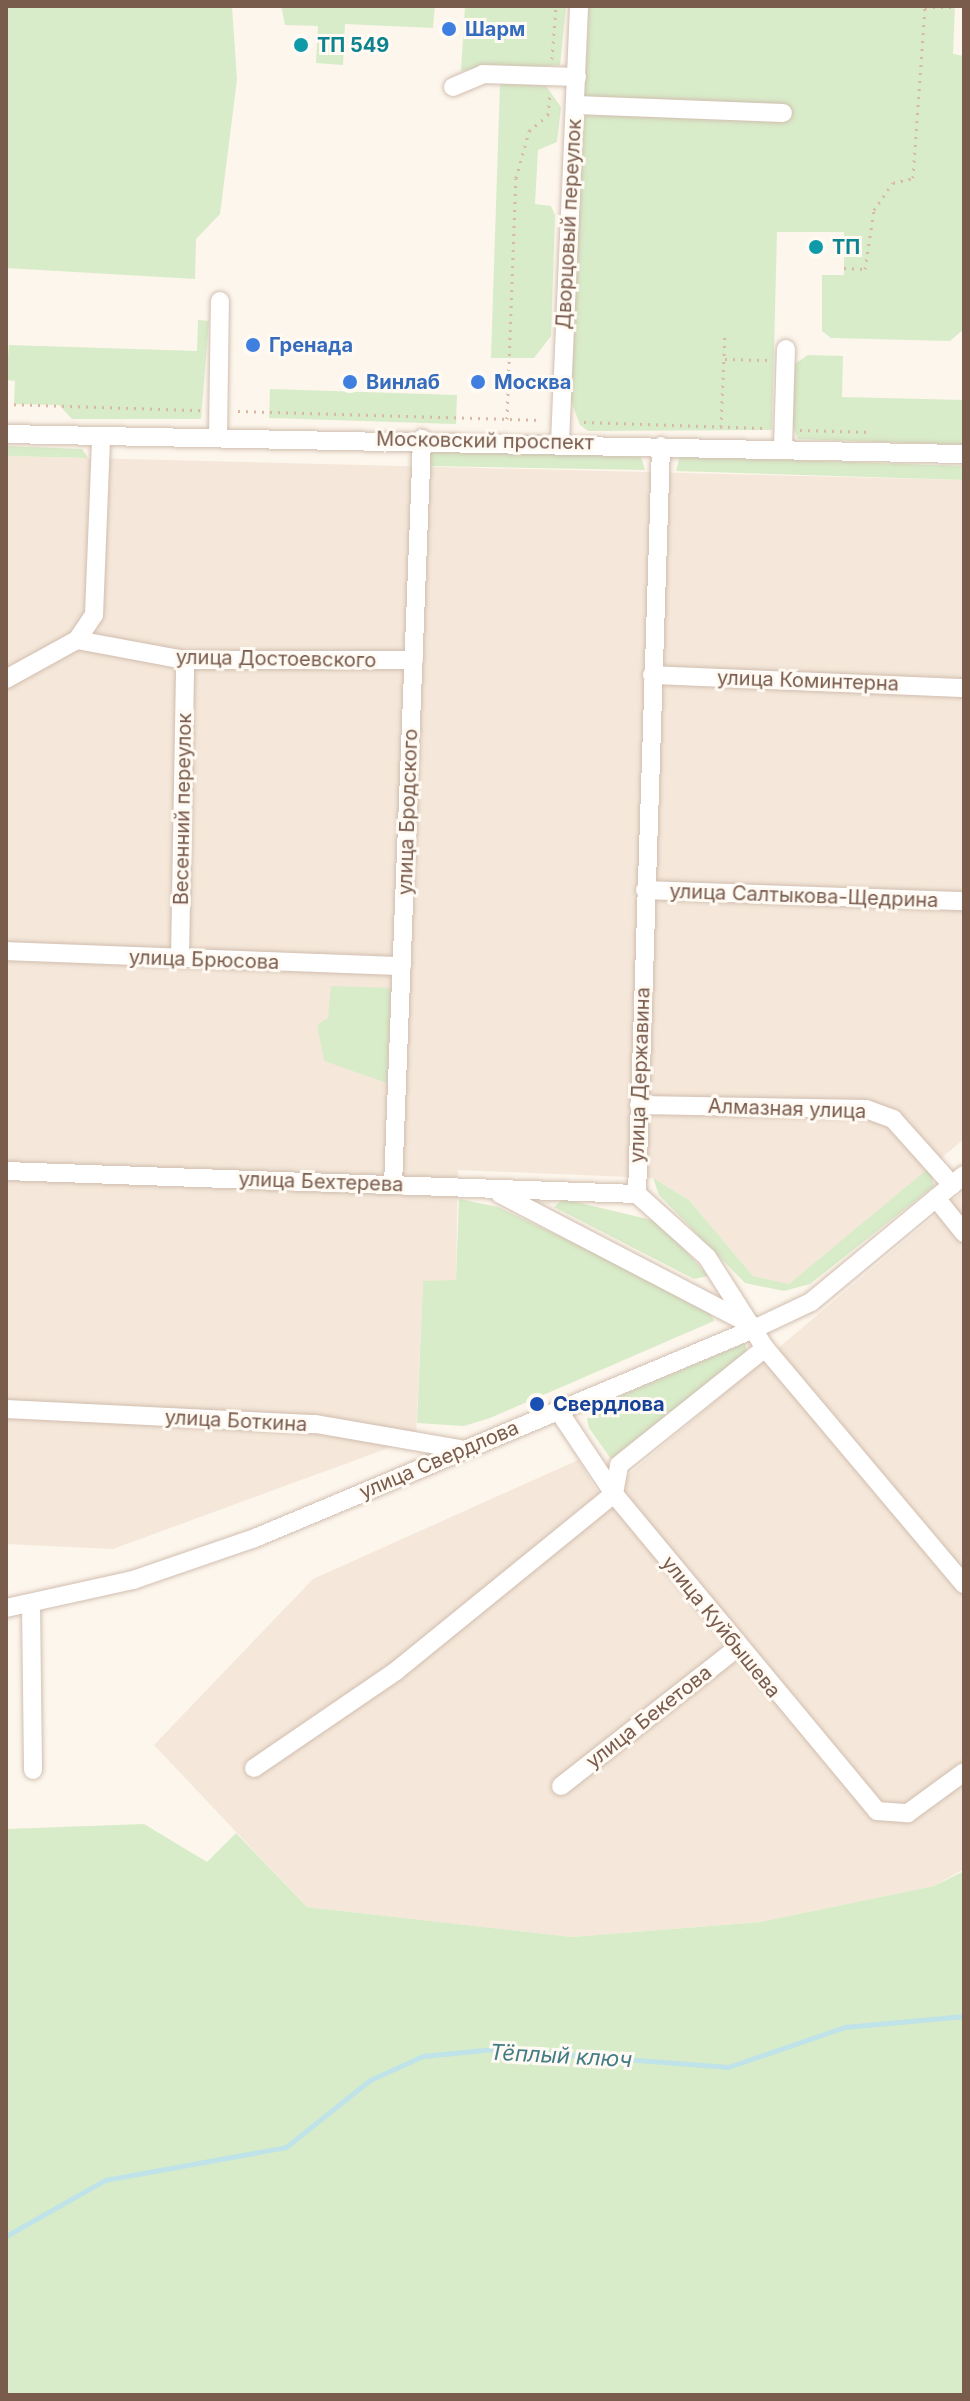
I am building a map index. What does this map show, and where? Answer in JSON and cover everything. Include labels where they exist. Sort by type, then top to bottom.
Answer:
[{"type":"street","name":"Дворцовый переулок","points":[[560,442],[579,6]]},
{"type":"street","points":[[453,87],[483,74],[577,77]]},
{"type":"street","points":[[576,105],[783,113]]},
{"type":"street","points":[[218,438],[220,301]]},
{"type":"street","points":[[783,448],[784,355]]},
{"type":"street","name":"Московский проспект","points":[[6,434],[422,439],[964,454]]},
{"type":"street","points":[[6,679],[77,640],[94,615],[101,437]]},
{"type":"street","name":"улица Бродского","points":[[393,1185],[422,439]]},
{"type":"street","name":"улица Державина","points":[[637,1194],[661,446]]},
{"type":"street","name":"улица Достоевского","points":[[77,640],[185,660],[414,660]]},
{"type":"street","name":"Весенний переулок","points":[[180,958],[185,660]]},
{"type":"street","name":"улица Коминтерна","points":[[652,675],[964,688]]},
{"type":"street","name":"улица Салтыкова-Щедрина","points":[[645,890],[964,901]]},
{"type":"street","name":"улица Брюсова","points":[[6,951],[402,966]]},
{"type":"street","name":"Алмазная улица","points":[[639,1105],[866,1109],[905,1129],[958,1180]]},
{"type":"street","name":"улица Бехтерева","points":[[6,1171],[637,1194]]},
{"type":"street","name":"улица Свердлова","points":[[6,1608],[31,1604],[255,1538],[756,1328],[811,1302],[958,1180]]},
{"type":"street","points":[[494,1191],[756,1328]]},
{"type":"street","points":[[637,1194],[687,1234],[756,1328],[765,1348],[964,1584]]},
{"type":"street","points":[[936,1198],[964,1233]]},
{"type":"street","points":[[254,1768],[396,1671],[614,1494],[619,1465],[765,1348]]},
{"type":"street","name":"улица Боткина","points":[[6,1409],[316,1424],[465,1450]]},
{"type":"street","name":"улица Куйбышева","points":[[558,1410],[614,1494],[736,1649],[877,1811],[908,1813],[964,1772]]},
{"type":"street","points":[[31,1604],[33,1770]]},
{"type":"street","name":"улица Бекетова","points":[[561,1786],[736,1649]]},
{"type":"path","points":[[507,419],[516,178],[529,131],[548,115],[556,6]]},
{"type":"path","points":[[618,6],[718,6]]},
{"type":"path","points":[[844,268],[865,269],[874,210],[893,183],[913,178],[920,162],[930,6],[955,7]]},
{"type":"path","points":[[721,427],[725,332]]},
{"type":"path","points":[[724,359],[784,355]]},
{"type":"path","points":[[6,404],[543,420]]},
{"type":"shaded area","points":[[6,456],[964,480],[964,1139],[790,1285],[753,1276],[689,1200],[653,1178],[458,1170],[456,1281],[423,1281],[416,1438],[113,1549],[6,1544]]},
{"type":"shaded area","points":[[964,1191],[964,1869],[934,1886],[760,1922],[572,1937],[307,1907],[154,1745],[313,1579],[578,1460],[606,1506],[628,1475]]},
{"type":"green space","points":[[6,6],[232,6],[237,80],[220,214],[196,239],[195,279],[6,268]]},
{"type":"green space","points":[[281,6],[435,6],[433,28],[345,24],[343,65],[316,63],[318,26],[285,25]]},
{"type":"green space","points":[[465,6],[566,7],[560,65],[461,71]]},
{"type":"green space","points":[[589,6],[955,6],[953,54],[964,56],[964,329],[950,341],[831,338],[822,331],[822,275],[844,275],[844,232],[777,232],[772,430],[588,431],[580,425],[570,398]]},
{"type":"green space","points":[[500,83],[546,86],[561,107],[557,142],[538,150],[535,204],[551,206],[555,215],[551,336],[534,358],[491,358]]},
{"type":"green space","points":[[198,320],[209,321],[201,419],[72,419],[59,405],[14,404],[15,381],[6,380],[9,345],[197,351]]},
{"type":"green space","points":[[808,355],[843,356],[842,397],[964,400],[964,445],[798,439],[791,422],[793,365]]},
{"type":"green space","points":[[270,389],[457,395],[456,424],[269,418]]},
{"type":"green space","points":[[6,446],[82,449],[88,458],[6,456]]},
{"type":"green space","points":[[431,448],[641,457],[645,470],[427,466]]},
{"type":"green space","points":[[680,456],[964,466],[964,480],[676,471]]},
{"type":"green space","points":[[331,986],[391,988],[387,1083],[324,1061],[317,1025],[328,1018]]},
{"type":"green space","points":[[930,1167],[934,1186],[810,1284],[784,1291],[745,1283],[659,1195],[653,1178],[689,1200],[753,1276],[789,1284]]},
{"type":"green space","points":[[459,1199],[498,1207],[708,1307],[714,1321],[490,1418],[464,1426],[417,1423],[423,1281],[456,1280]]},
{"type":"green space","points":[[563,1199],[660,1222],[708,1276],[694,1279],[554,1207]]},
{"type":"green space","points":[[745,1343],[747,1352],[611,1459],[589,1428],[587,1419],[606,1402]]},
{"type":"green space","points":[[144,1824],[207,1862],[236,1833],[307,1907],[572,1937],[760,1922],[934,1886],[964,1871],[964,2395],[6,2395],[6,1829]]},
{"type":"waterway","name":"Тёплый ключ","points":[[6,2236],[105,2180],[286,2147],[370,2080],[423,2056],[495,2049],[728,2067],[845,2027],[964,2016]]},
{"type":"place","name":"Шарм","points":[[449,29]]},
{"type":"place","name":"ТП 549","points":[[301,45]]},
{"type":"place","name":"ТП","points":[[816,247]]},
{"type":"place","name":"Гренада","points":[[253,345]]},
{"type":"place","name":"Винлаб","points":[[350,382]]},
{"type":"place","name":"Москва","points":[[478,382]]},
{"type":"place","name":"Свердлова","points":[[537,1404]]}]
